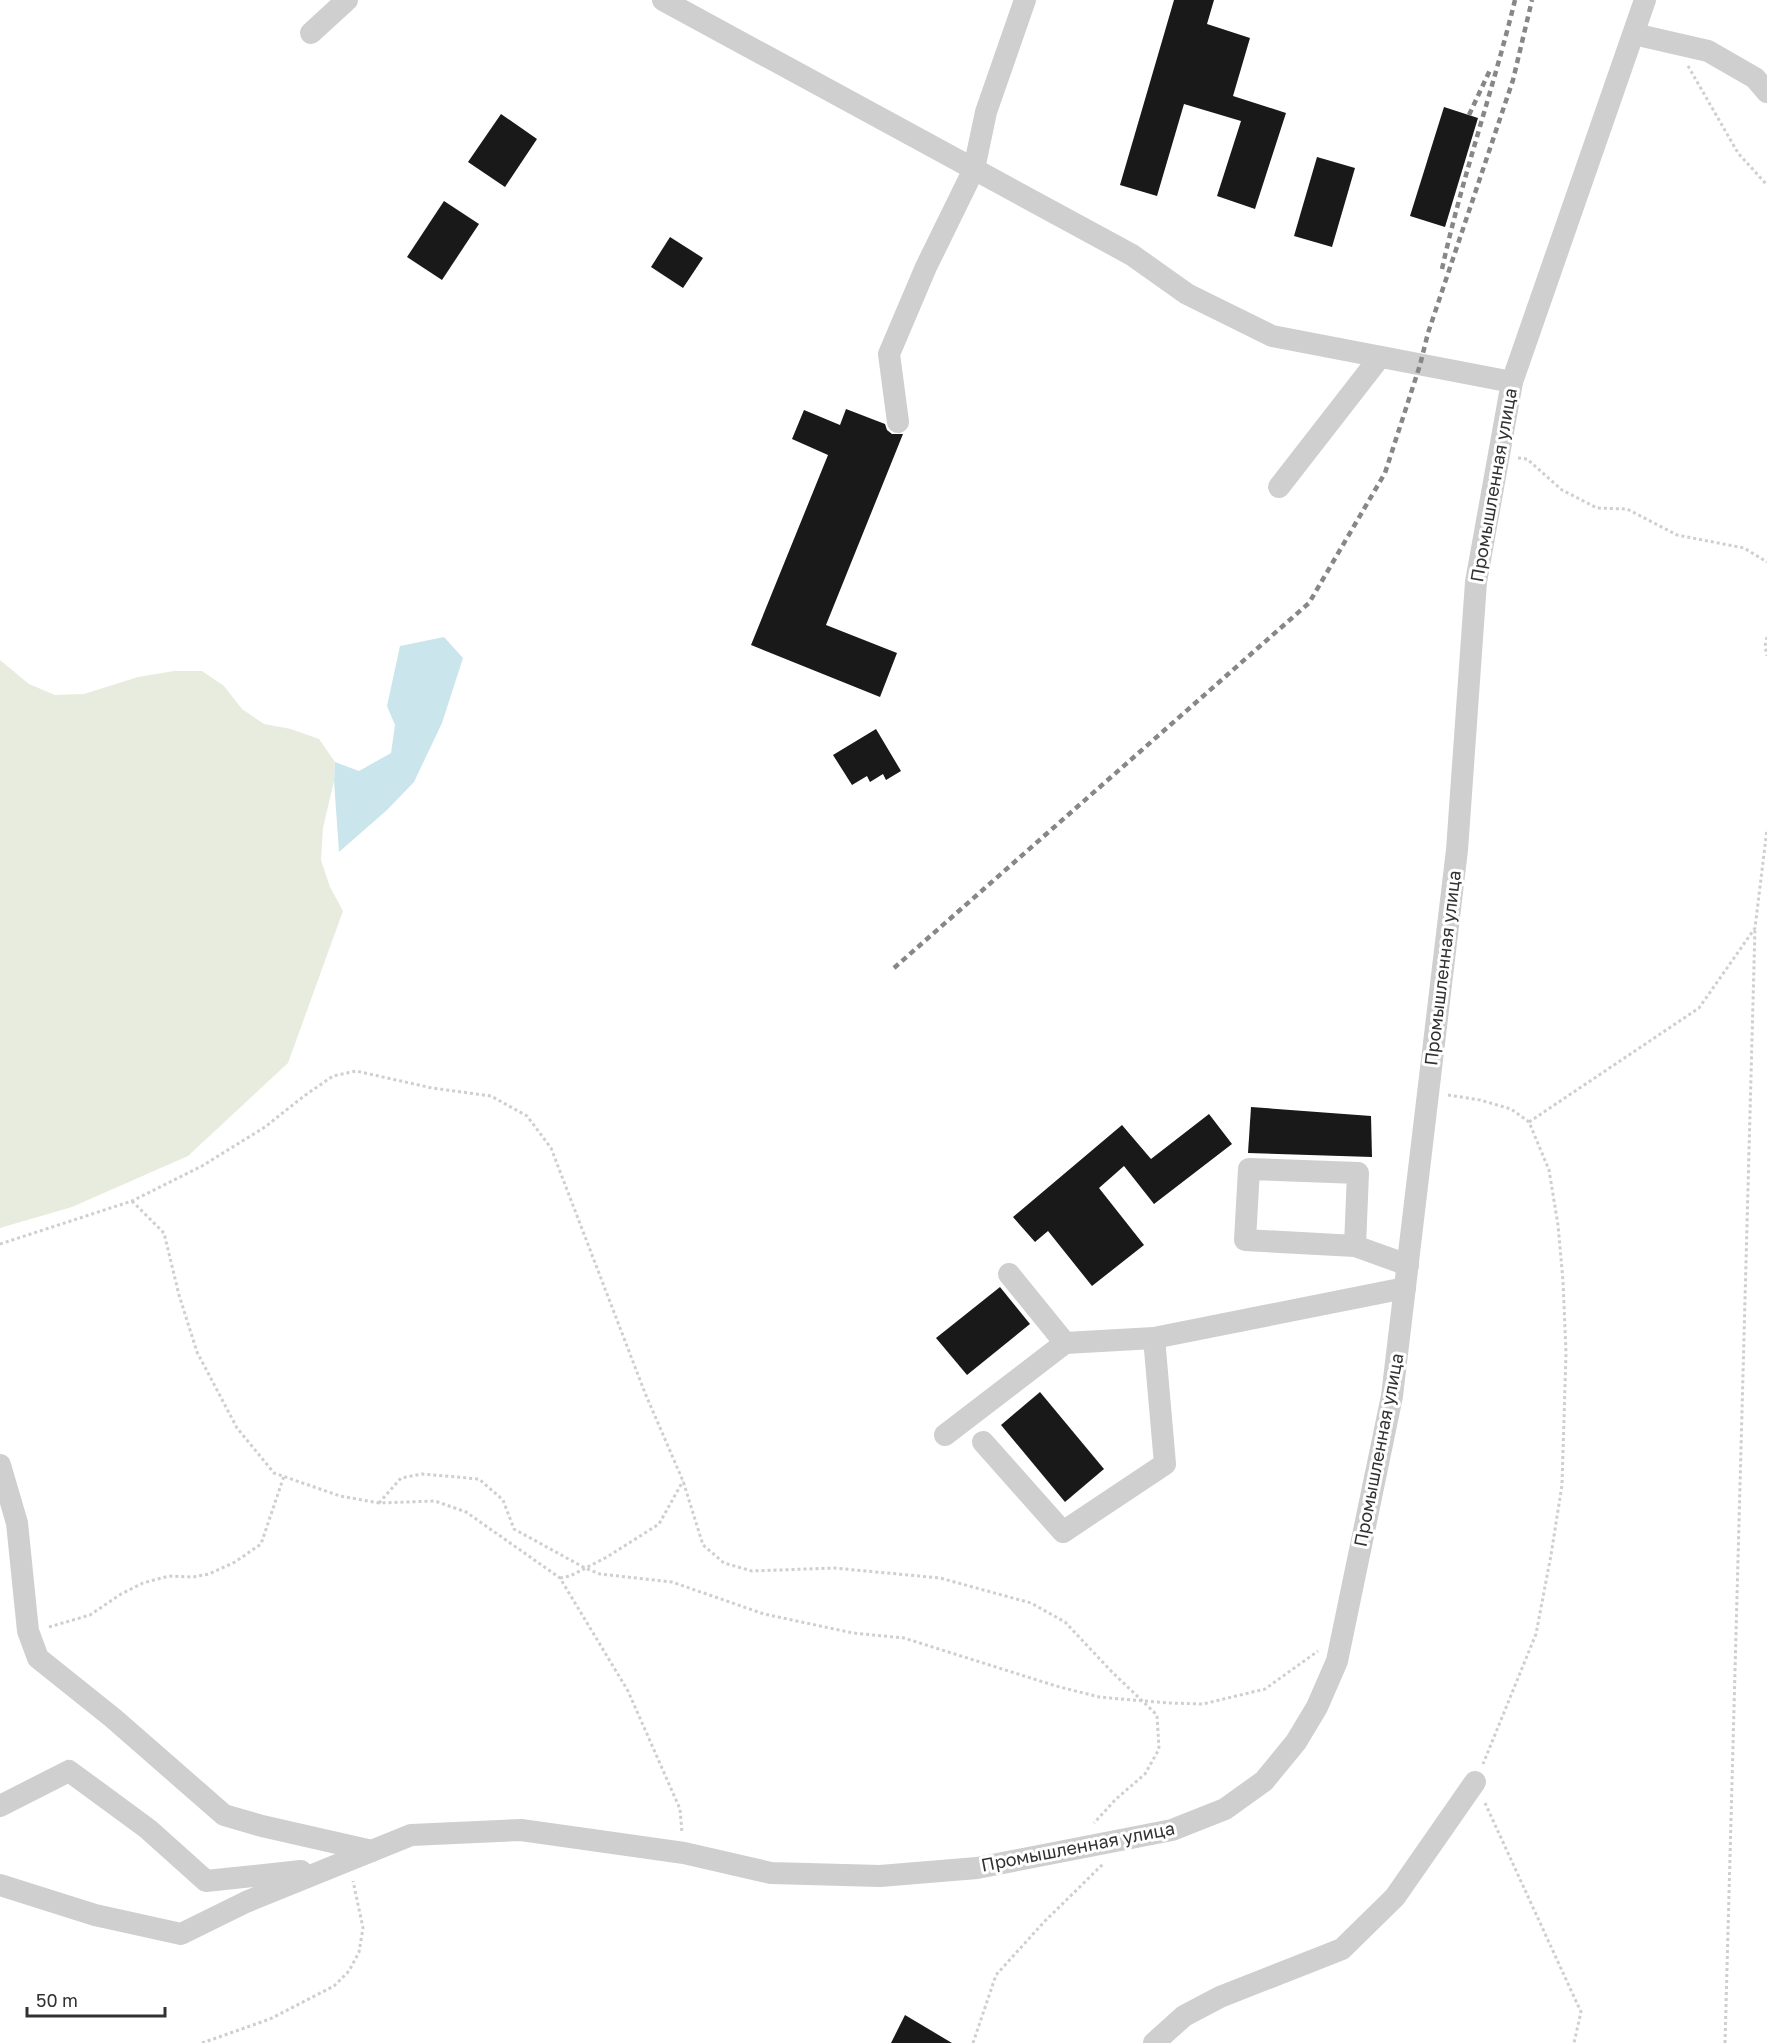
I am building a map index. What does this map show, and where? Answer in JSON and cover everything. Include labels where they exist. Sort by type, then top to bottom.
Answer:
[{"type":"street","points":[[311,33],[347,0]]},
{"type":"street","points":[[663,0],[1132,255],[1188,294],[1272,336],[1512,382]]},
{"type":"street","points":[[898,422],[889,354],[926,267],[974,169],[986,112],[1025,0]]},
{"type":"street","name":"Промышленная улица","points":[[0,1886],[96,1915],[182,1934],[246,1902],[411,1835],[521,1830],[684,1852],[771,1873],[879,1875],[977,1868],[1172,1830],[1225,1809],[1264,1781],[1296,1742],[1317,1707],[1337,1660],[1392,1396],[1457,850],[1476,582],[1512,382],[1645,0]]},
{"type":"street","points":[[1634,34],[1708,51],[1755,78],[1767,92]]},
{"type":"street","points":[[1279,487],[1380,357]]},
{"type":"street","points":[[1355,1246],[1358,1173],[1249,1169],[1245,1240],[1355,1246],[1408,1265]]},
{"type":"street","points":[[1009,1274],[1065,1343]]},
{"type":"street","points":[[945,1435],[1065,1343],[1154,1338],[1405,1288]]},
{"type":"street","points":[[983,1442],[1063,1532],[1165,1464],[1154,1338]]},
{"type":"street","points":[[0,1465],[17,1523],[28,1632],[38,1658],[113,1718],[224,1815],[372,1851]]},
{"type":"street","points":[[0,1806],[69,1771],[148,1829],[206,1881],[327,1869]]},
{"type":"street","points":[[1154,2043],[1184,2016],[1220,1997],[1342,1948],[1395,1898],[1475,1782]]},
{"type":"path","points":[[1676,44],[1738,153],[1767,185]]},
{"type":"path","points":[[1499,456],[1527,459],[1562,490],[1597,508],[1627,510],[1677,535],[1744,548],[1767,562]]},
{"type":"path","points":[[1767,637],[1765,646],[1767,656]]},
{"type":"path","points":[[1725,2043],[1755,928],[1767,829]]},
{"type":"path","points":[[1529,1122],[1699,1008],[1755,928]]},
{"type":"path","points":[[0,1244],[132,1201],[202,1166],[265,1127],[304,1095],[333,1076],[356,1071],[432,1088],[491,1096],[527,1116],[550,1148],[645,1393],[683,1481],[703,1545],[723,1563],[752,1571],[834,1568],[940,1578],[1030,1603],[1065,1622],[1157,1715],[1159,1749],[1145,1774],[1116,1799],[1094,1824]]},
{"type":"path","points":[[1428,1091],[1480,1100],[1511,1109],[1529,1122],[1549,1170],[1558,1225],[1566,1353],[1562,1485],[1536,1634],[1501,1724],[1475,1782],[1581,2012],[1574,2043]]},
{"type":"path","points":[[132,1201],[164,1233],[179,1295],[197,1352],[237,1428],[274,1473],[340,1496],[379,1503],[435,1501],[466,1512],[561,1578],[628,1690],[680,1809],[684,1852]]},
{"type":"path","points":[[379,1503],[401,1478],[422,1474],[479,1479],[503,1500],[514,1529],[600,1574],[672,1582],[764,1614],[853,1633],[904,1638],[1056,1686],[1099,1697],[1203,1704],[1264,1689],[1314,1656],[1321,1648]]},
{"type":"path","points":[[28,1632],[90,1615],[121,1594],[143,1583],[168,1576],[193,1577],[208,1574],[235,1562],[261,1544],[284,1476]]},
{"type":"path","points":[[561,1578],[570,1576],[607,1557],[659,1524],[683,1481]]},
{"type":"path","points":[[202,2043],[270,2019],[334,1986],[349,1971],[359,1952],[363,1928],[348,1860]]},
{"type":"path","points":[[973,2043],[996,1975],[1044,1922],[1104,1862]]},
{"type":"shaded area","points":[[0,660],[29,684],[55,695],[84,694],[138,677],[174,671],[202,671],[224,686],[242,709],[264,724],[291,729],[319,739],[335,762],[334,781],[323,828],[321,860],[330,887],[343,911],[288,1063],[188,1156],[72,1207],[0,1228]]},
{"type":"water","points":[[444,637],[463,658],[442,723],[414,782],[387,810],[339,852],[334,781],[335,762],[359,771],[391,753],[395,725],[387,706],[400,646]]},
{"type":"building","points":[[1174,0],[1214,0],[1207,24],[1250,38],[1233,96],[1286,113],[1255,209],[1217,196],[1241,121],[1184,104],[1157,196],[1120,185]]},
{"type":"building","points":[[1444,107],[1478,118],[1445,227],[1410,216]]},
{"type":"building","points":[[501,114],[537,139],[505,187],[468,162]]},
{"type":"building","points":[[1317,157],[1355,168],[1332,247],[1294,236]]},
{"type":"building","points":[[444,201],[479,224],[442,280],[407,257]]},
{"type":"building","points":[[670,237],[703,258],[683,288],[651,267]]},
{"type":"building","points":[[846,409],[885,424],[887,430],[892,434],[903,434],[826,625],[897,653],[880,697],[751,645],[828,455],[792,439],[804,410],[840,425]]},
{"type":"building","points":[[876,729],[901,771],[886,780],[883,774],[870,782],[867,776],[852,785],[833,755]]},
{"type":"building","points":[[1251,1107],[1371,1116],[1372,1157],[1248,1153]]},
{"type":"building","points":[[1209,1114],[1232,1144],[1154,1204],[1124,1166],[1099,1188],[1144,1245],[1092,1286],[1048,1231],[1035,1242],[1013,1217],[1122,1125],[1151,1159]]},
{"type":"building","points":[[1000,1287],[1030,1324],[967,1375],[936,1338]]},
{"type":"building","points":[[1040,1392],[1104,1469],[1065,1502],[1001,1425]]},
{"type":"building","points":[[905,2015],[952,2043],[891,2043]]},
{"type":"railway","points":[[1442,269],[1515,0]]},
{"type":"railway","points":[[894,968],[1309,603],[1385,473],[1428,333],[1513,80],[1532,0]]},
{"type":"railway","points":[[1469,115],[1490,70]]}]
